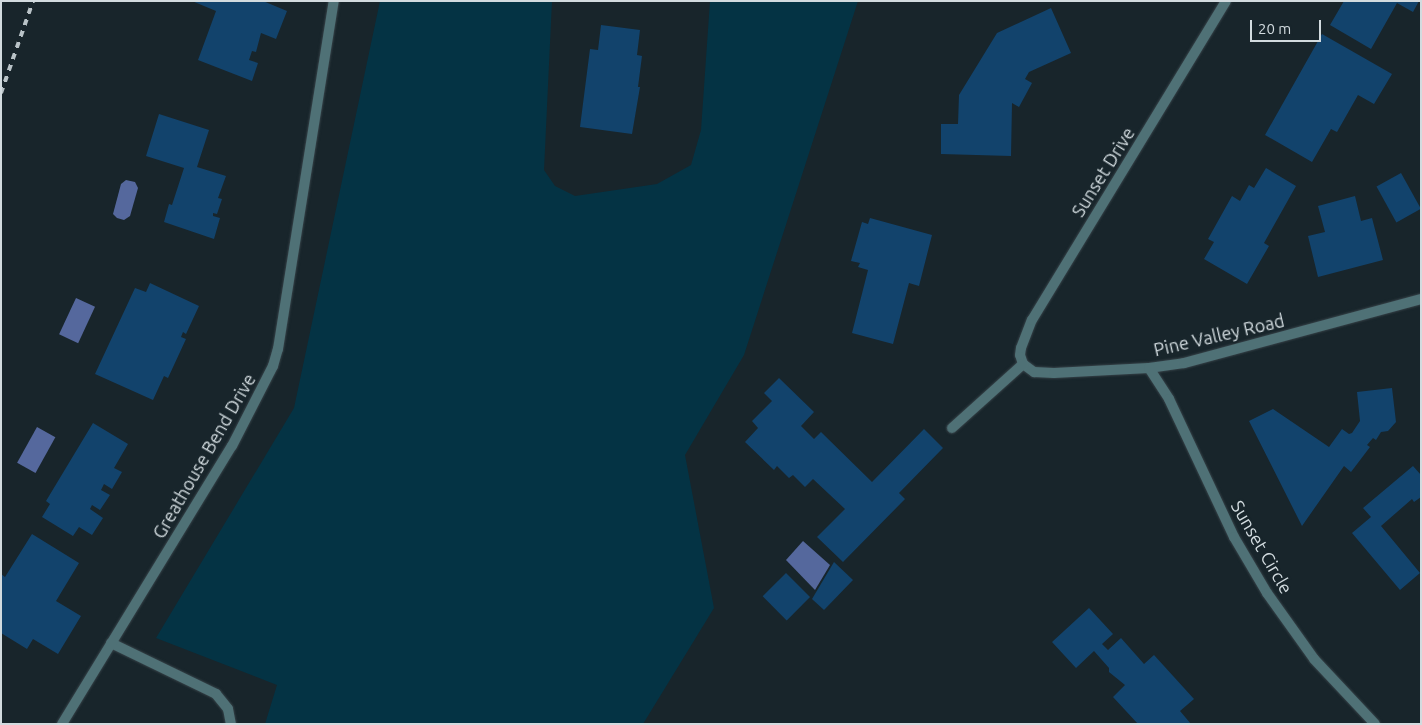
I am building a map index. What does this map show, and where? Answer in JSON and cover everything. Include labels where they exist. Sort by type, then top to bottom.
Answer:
[{"type":"street","name":"Greathouse Bend Drive","points":[[62,724],[232,446],[273,366],[278,349],[334,1]]},
{"type":"street","name":"Sunset Drive","points":[[1023,364],[1020,355],[1021,348],[1032,320],[1226,1]]},
{"type":"street","name":"Pine Valley Road","points":[[1023,364],[1034,372],[1054,373],[1149,368],[1184,363],[1421,299]]},
{"type":"street","points":[[952,428],[1023,364]]},
{"type":"street","name":"Sunset Circle","points":[[1149,368],[1168,400],[1234,537],[1267,593],[1314,659],[1375,724]]},
{"type":"street","points":[[111,643],[216,694],[228,709],[231,724]]},
{"type":"shaded area","points":[[380,1],[552,1],[544,170],[555,186],[575,196],[657,184],[691,165],[701,130],[710,1],[858,1],[744,355],[685,455],[714,608],[643,724],[265,724],[277,685],[156,638],[294,408]]},
{"type":"water","points":[[126,180],[135,182],[138,188],[130,216],[124,220],[117,218],[113,214],[121,184]]},
{"type":"water","points":[[76,298],[95,307],[78,343],[59,334]]},
{"type":"water","points":[[37,427],[55,437],[35,473],[17,463]]},
{"type":"water","points":[[803,541],[830,565],[815,590],[786,560]]},
{"type":"building","points":[[192,1],[263,1],[287,11],[276,39],[261,33],[256,52],[252,51],[249,60],[258,63],[252,81],[198,60],[216,11]]},
{"type":"building","points":[[1344,1],[1419,1],[1413,12],[1397,3],[1371,49],[1330,25]]},
{"type":"building","points":[[1051,8],[1071,53],[1029,72],[1025,79],[1032,83],[1019,107],[1012,103],[1011,156],[941,154],[941,124],[958,124],[959,95],[997,33]]},
{"type":"building","points":[[601,25],[640,30],[637,55],[642,56],[638,87],[640,87],[632,134],[580,127],[590,49],[598,50]]},
{"type":"building","points":[[1322,34],[1392,74],[1374,104],[1358,95],[1337,132],[1331,129],[1312,162],[1265,135]]},
{"type":"building","points":[[159,114],[209,130],[197,167],[226,176],[218,198],[222,199],[217,214],[213,213],[213,216],[220,218],[214,239],[164,222],[169,204],[172,205],[184,168],[146,156]]},
{"type":"building","points":[[1266,168],[1296,186],[1264,243],[1269,246],[1247,284],[1204,259],[1214,242],[1208,239],[1232,196],[1240,201],[1249,185],[1254,188]]},
{"type":"building","points":[[1401,173],[1421,209],[1396,222],[1377,187]]},
{"type":"building","points":[[1355,196],[1361,221],[1372,218],[1383,260],[1318,277],[1308,236],[1325,232],[1318,206]]},
{"type":"building","points":[[870,218],[932,235],[919,286],[909,283],[893,344],[852,333],[868,270],[858,267],[860,263],[851,261],[862,222],[868,224]]},
{"type":"building","points":[[150,283],[199,306],[186,334],[183,332],[181,337],[186,339],[168,378],[164,376],[153,400],[95,374],[135,288],[146,292]]},
{"type":"building","points":[[779,378],[814,412],[801,426],[814,439],[821,432],[872,482],[924,429],[943,448],[899,493],[905,499],[843,562],[817,537],[845,509],[813,479],[805,487],[793,475],[789,478],[777,466],[774,470],[745,442],[758,428],[752,421],[772,401],[764,393]]},
{"type":"building","points":[[1392,388],[1396,422],[1388,431],[1381,432],[1376,440],[1373,438],[1367,445],[1370,447],[1351,472],[1344,466],[1302,526],[1249,421],[1273,409],[1329,447],[1342,429],[1349,434],[1352,433],[1360,421],[1357,392]]},
{"type":"building","points":[[93,423],[128,444],[114,468],[122,472],[112,489],[104,484],[101,490],[110,495],[100,510],[92,505],[90,509],[103,518],[92,535],[79,527],[73,536],[42,517],[50,504],[46,501]]},
{"type":"building","points":[[1413,466],[1421,475],[1421,497],[1414,502],[1412,499],[1381,526],[1420,573],[1400,590],[1352,533],[1371,517],[1363,508]]},
{"type":"building","points":[[32,534],[79,563],[56,601],[81,616],[58,654],[33,639],[27,649],[1,633],[1,574],[5,577]]},
{"type":"building","points":[[834,562],[853,580],[824,610],[812,599]]},
{"type":"building","points":[[786,573],[810,597],[787,620],[763,596]]},
{"type":"building","points":[[1089,608],[1113,634],[1102,644],[1108,650],[1121,638],[1144,664],[1154,655],[1194,699],[1180,711],[1191,724],[1138,724],[1113,697],[1125,685],[1109,672],[1109,668],[1094,651],[1076,668],[1052,642]]},
{"type":"railway","points":[[1,93],[33,1]]}]
